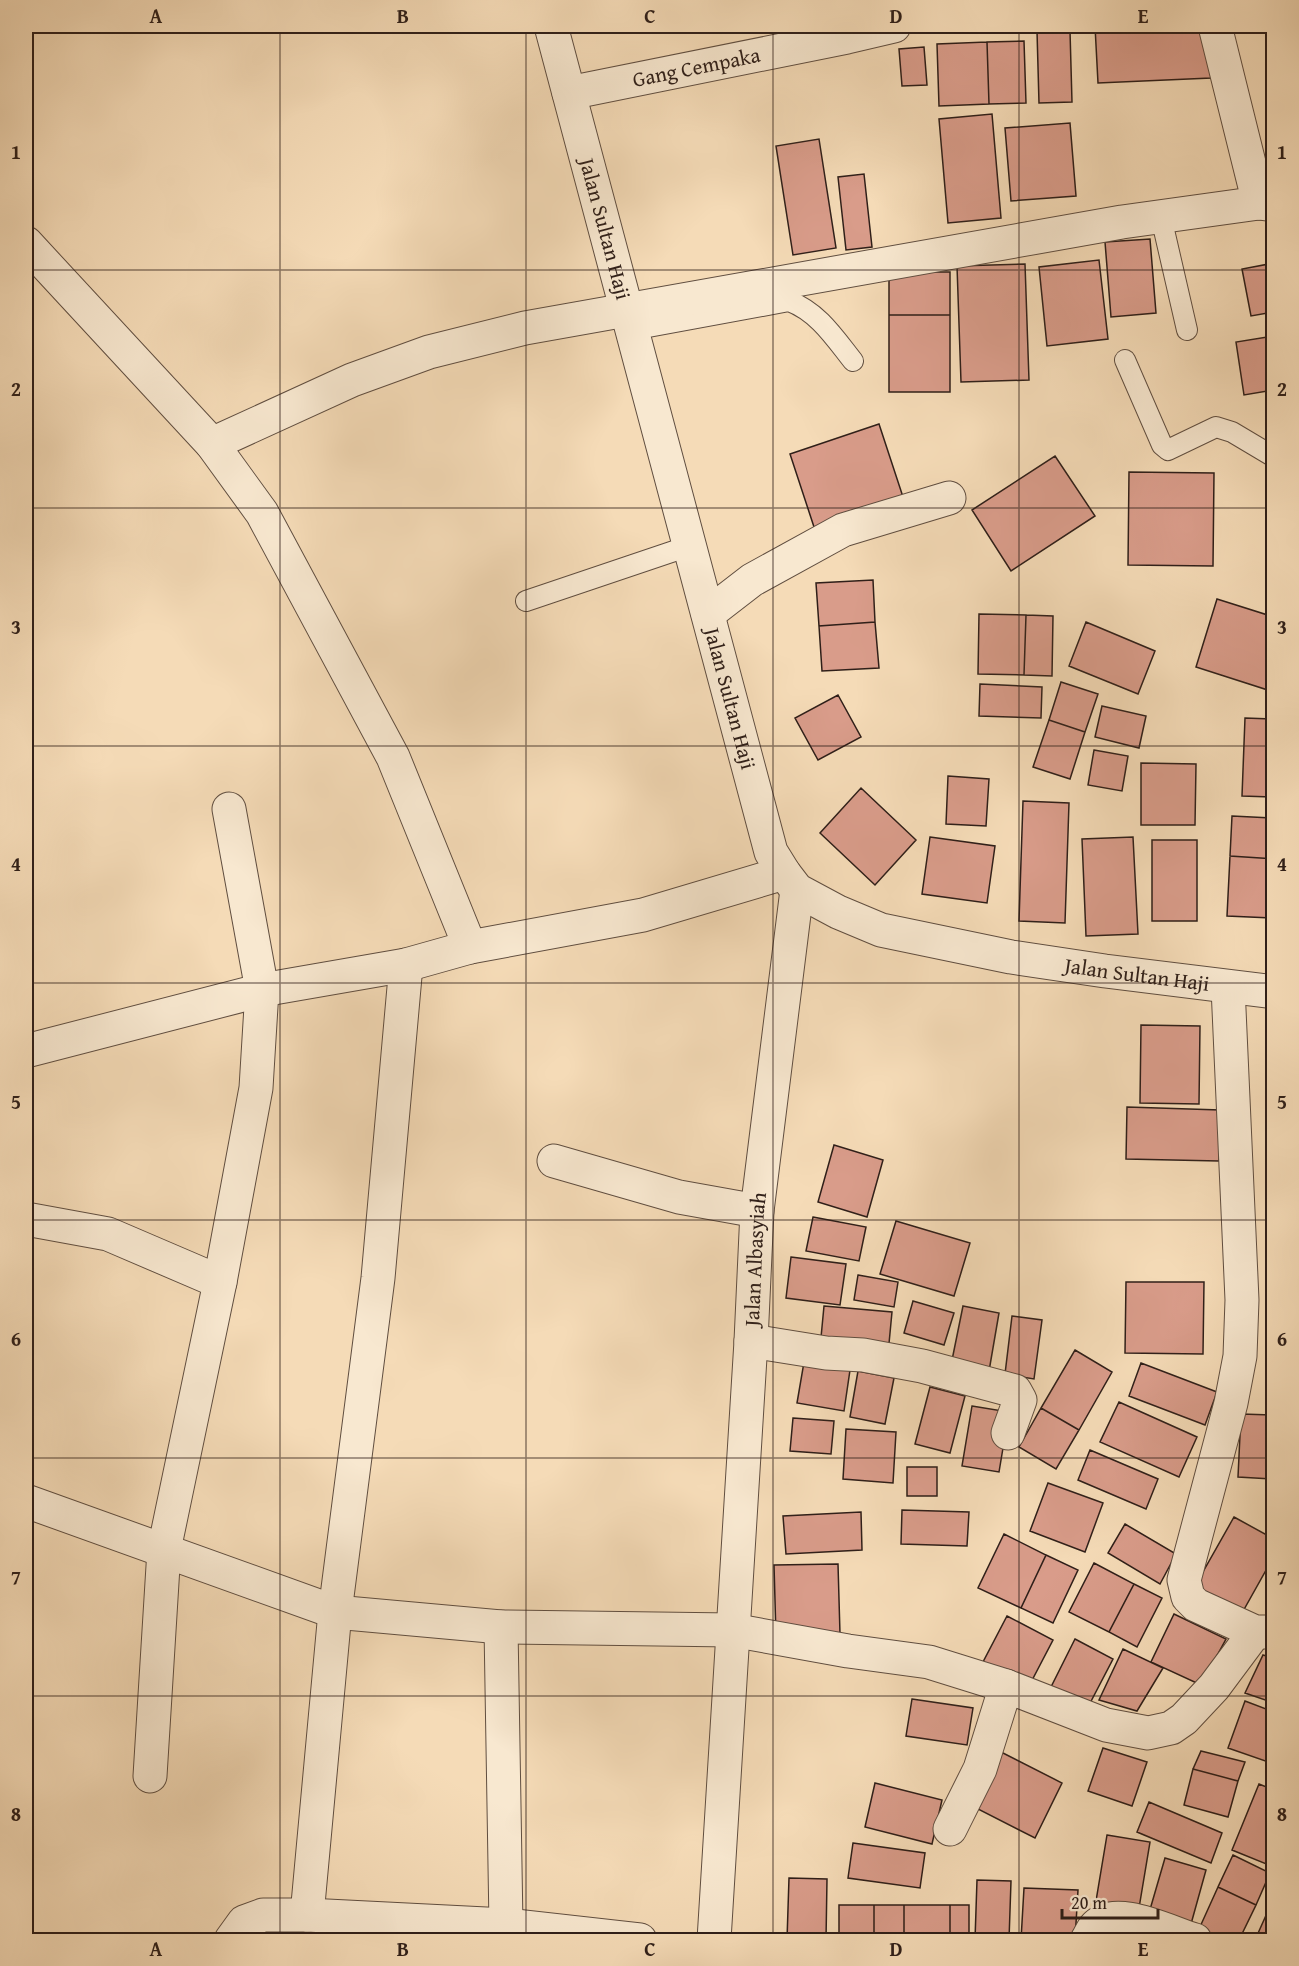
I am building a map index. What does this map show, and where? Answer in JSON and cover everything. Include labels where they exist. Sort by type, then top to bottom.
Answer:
[{"type":"street","name":"Jalan Sultan Haji","points":[[551,26],[771,852],[791,882],[838,912],[881,930],[1011,957],[1274,992]]},
{"type":"street","name":"Gang Cempaka","points":[[569,93],[847,31],[894,26]]},
{"type":"street","points":[[212,444],[352,380],[429,352],[525,328],[629,320],[1122,222],[1266,204],[1215,26]]},
{"type":"street","points":[[26,243],[212,444],[262,513],[393,757],[470,948]]},
{"type":"street","points":[[708,614],[752,580],[843,530],[949,498]]},
{"type":"street","points":[[150,1776],[165,1550],[220,1282],[256,1088],[262,990],[229,809]]},
{"type":"street","points":[[26,1052],[262,990],[406,965],[470,948],[643,915],[791,882]]},
{"type":"street","name":"Jalan Albasyiah","points":[[714,1941],[757,1211],[791,882]]},
{"type":"street","points":[[307,1915],[335,1612],[378,1278],[406,965]]},
{"type":"street","points":[[26,1501],[335,1612],[501,1626],[732,1630],[929,1662],[1006,1686],[1106,1725],[1148,1733],[1171,1728],[1203,1700],[1264,1632],[1196,1605],[1188,1597],[1184,1580],[1231,1403],[1240,1356],[1242,1300],[1228,987]]},
{"type":"street","points":[[554,1161],[679,1197],[757,1211]]},
{"type":"street","points":[[26,1219],[108,1234],[220,1282]]},
{"type":"street","points":[[751,1341],[826,1353],[863,1355],[922,1366],[1015,1391],[1020,1400],[1008,1432]]},
{"type":"street","points":[[501,1626],[506,1925]]},
{"type":"street","points":[[950,1828],[980,1769],[1006,1686]]},
{"type":"street","points":[[231,1941],[244,1922],[263,1915],[307,1915],[506,1925],[640,1941]]},
{"type":"street","points":[[1087,1941],[1095,1927],[1109,1919],[1134,1919],[1195,1941]]},
{"type":"lane","points":[[1161,217],[1187,330]]},
{"type":"lane","points":[[629,320],[789,301],[802,306],[819,319],[853,361]]},
{"type":"lane","points":[[1125,360],[1162,445],[1168,450],[1216,427],[1232,432],[1274,457]]},
{"type":"lane","points":[[526,600],[689,546]]},
{"type":"building","points":[[1095,26],[1208,26],[1211,78],[1098,83]]},
{"type":"building","points":[[1037,31],[1070,31],[1072,102],[1039,103]]},
{"type":"building","points":[[1024,41],[1026,103],[989,104],[987,42]]},
{"type":"building","points":[[987,42],[989,104],[939,106],[937,44]]},
{"type":"building","points":[[924,47],[927,85],[902,86],[899,49]]},
{"type":"building","points":[[992,114],[1001,218],[948,223],[939,119]]},
{"type":"building","points":[[1070,123],[1076,196],[1011,201],[1005,128]]},
{"type":"building","points":[[819,139],[836,248],[793,255],[776,146]]},
{"type":"building","points":[[864,174],[872,247],[846,250],[838,177]]},
{"type":"building","points":[[1150,239],[1156,313],[1111,317],[1105,242]]},
{"type":"building","points":[[1099,260],[1108,339],[1047,346],[1039,267]]},
{"type":"building","points":[[1274,263],[1274,312],[1251,316],[1242,269]]},
{"type":"building","points":[[1025,264],[1029,380],[961,382],[957,266]]},
{"type":"building","points":[[889,272],[950,272],[950,315],[889,315]]},
{"type":"building","points":[[889,315],[950,315],[950,392],[889,392]]},
{"type":"building","points":[[1274,336],[1274,390],[1244,395],[1236,342]]},
{"type":"building","points":[[879,424],[905,503],[816,533],[790,454]]},
{"type":"building","points":[[1055,456],[1095,516],[1011,571],[972,510]]},
{"type":"building","points":[[1129,472],[1214,473],[1213,566],[1128,565]]},
{"type":"building","points":[[873,580],[875,622],[819,626],[816,583]]},
{"type":"building","points":[[1217,599],[1274,617],[1274,692],[1196,667]]},
{"type":"building","points":[[979,614],[1026,615],[1024,675],[978,674]]},
{"type":"building","points":[[1026,615],[1053,616],[1052,676],[1024,675]]},
{"type":"building","points":[[875,622],[879,668],[822,671],[819,626]]},
{"type":"building","points":[[1086,622],[1155,651],[1138,694],[1069,666]]},
{"type":"building","points":[[1061,682],[1098,694],[1085,732],[1049,720]]},
{"type":"building","points":[[980,684],[1042,687],[1041,718],[979,716]]},
{"type":"building","points":[[838,695],[861,737],[818,760],[795,718]]},
{"type":"building","points":[[1102,706],[1146,716],[1139,748],[1095,737]]},
{"type":"building","points":[[1245,718],[1274,719],[1274,797],[1242,796]]},
{"type":"building","points":[[1049,720],[1085,732],[1070,779],[1033,767]]},
{"type":"building","points":[[1094,750],[1128,756],[1122,791],[1088,785]]},
{"type":"building","points":[[1141,763],[1196,764],[1195,825],[1141,825]]},
{"type":"building","points":[[948,776],[989,779],[986,826],[946,824]]},
{"type":"building","points":[[861,788],[916,840],[875,885],[820,833]]},
{"type":"building","points":[[1023,801],[1069,803],[1065,923],[1019,921]]},
{"type":"building","points":[[1232,816],[1274,818],[1274,859],[1230,856]]},
{"type":"building","points":[[930,837],[995,846],[987,903],[922,894]]},
{"type":"building","points":[[1133,837],[1138,934],[1086,936],[1082,839]]},
{"type":"building","points":[[1152,840],[1197,840],[1197,921],[1152,921]]},
{"type":"building","points":[[1230,856],[1274,859],[1274,918],[1227,916]]},
{"type":"building","points":[[1141,1025],[1200,1026],[1199,1104],[1140,1103]]},
{"type":"building","points":[[1127,1107],[1220,1110],[1219,1161],[1126,1159]]},
{"type":"building","points":[[834,1145],[883,1160],[867,1217],[818,1202]]},
{"type":"building","points":[[813,1217],[866,1227],[859,1261],[806,1251]]},
{"type":"building","points":[[896,1221],[970,1243],[954,1296],[880,1274]]},
{"type":"building","points":[[791,1257],[846,1264],[840,1305],[786,1298]]},
{"type":"building","points":[[858,1275],[898,1282],[894,1307],[854,1300]]},
{"type":"building","points":[[1126,1282],[1204,1282],[1203,1354],[1125,1353]]},
{"type":"building","points":[[913,1301],[954,1313],[944,1345],[904,1333]]},
{"type":"building","points":[[824,1306],[892,1312],[888,1354],[820,1348]]},
{"type":"building","points":[[963,1306],[999,1313],[988,1377],[950,1370]]},
{"type":"building","points":[[1012,1316],[1042,1320],[1034,1379],[1005,1374]]},
{"type":"building","points":[[1075,1350],[1112,1372],[1079,1430],[1041,1408]]},
{"type":"building","points":[[804,1362],[850,1370],[844,1411],[797,1403]]},
{"type":"building","points":[[1141,1363],[1217,1392],[1205,1425],[1129,1396]]},
{"type":"building","points":[[858,1371],[894,1378],[885,1424],[850,1417]]},
{"type":"building","points":[[930,1387],[965,1396],[950,1453],[915,1444]]},
{"type":"building","points":[[1119,1402],[1197,1437],[1179,1477],[1100,1442]]},
{"type":"building","points":[[972,1406],[1009,1412],[999,1472],[962,1466]]},
{"type":"building","points":[[1041,1408],[1079,1430],[1056,1469],[1019,1447]]},
{"type":"building","points":[[1241,1414],[1274,1415],[1274,1479],[1238,1477]]},
{"type":"building","points":[[793,1418],[834,1421],[831,1454],[790,1451]]},
{"type":"building","points":[[846,1429],[896,1432],[893,1483],[843,1479]]},
{"type":"building","points":[[1090,1450],[1158,1479],[1146,1509],[1078,1480]]},
{"type":"building","points":[[907,1467],[937,1467],[937,1496],[907,1496]]},
{"type":"building","points":[[1048,1483],[1103,1503],[1085,1552],[1030,1531]]},
{"type":"building","points":[[902,1510],[969,1512],[967,1546],[901,1544]]},
{"type":"building","points":[[861,1512],[862,1550],[786,1554],[783,1516]]},
{"type":"building","points":[[1234,1517],[1274,1539],[1274,1556],[1242,1613],[1195,1586]]},
{"type":"building","points":[[1125,1524],[1176,1554],[1160,1584],[1108,1553]]},
{"type":"building","points":[[1004,1534],[1046,1555],[1021,1608],[978,1588]]},
{"type":"building","points":[[1046,1555],[1078,1570],[1053,1623],[1021,1608]]},
{"type":"building","points":[[1094,1563],[1134,1584],[1109,1632],[1069,1612]]},
{"type":"building","points":[[838,1564],[840,1634],[776,1636],[774,1565]]},
{"type":"building","points":[[1134,1584],[1162,1598],[1137,1647],[1109,1632]]},
{"type":"building","points":[[1174,1614],[1226,1639],[1201,1685],[1151,1662]]},
{"type":"building","points":[[1007,1616],[1053,1640],[1029,1686],[983,1662]]},
{"type":"building","points":[[1075,1639],[1113,1659],[1088,1707],[1051,1687]]},
{"type":"building","points":[[1123,1649],[1163,1668],[1137,1711],[1099,1700]]},
{"type":"building","points":[[1263,1655],[1274,1658],[1274,1703],[1245,1693]]},
{"type":"building","points":[[912,1699],[973,1708],[967,1745],[906,1736]]},
{"type":"building","points":[[1245,1701],[1274,1712],[1274,1764],[1228,1748]]},
{"type":"building","points":[[1103,1748],[1147,1762],[1132,1806],[1088,1791]]},
{"type":"building","points":[[1201,1751],[1245,1762],[1238,1781],[1193,1769]]},
{"type":"building","points":[[1001,1752],[1062,1783],[1035,1838],[974,1807]]},
{"type":"building","points":[[1193,1769],[1238,1781],[1228,1817],[1184,1805]]},
{"type":"building","points":[[875,1783],[942,1800],[932,1844],[865,1827]]},
{"type":"building","points":[[1259,1784],[1274,1790],[1274,1867],[1232,1850]]},
{"type":"building","points":[[1149,1802],[1222,1833],[1211,1863],[1137,1832]]},
{"type":"building","points":[[1107,1835],[1150,1842],[1139,1908],[1096,1901]]},
{"type":"building","points":[[853,1843],[925,1853],[920,1888],[848,1878]]},
{"type":"building","points":[[1233,1855],[1270,1873],[1256,1905],[1218,1887]]},
{"type":"building","points":[[1165,1858],[1206,1870],[1191,1924],[1149,1913]]},
{"type":"building","points":[[789,1878],[827,1879],[826,1940],[787,1940]]},
{"type":"building","points":[[977,1880],[1011,1881],[1009,1940],[975,1940]]},
{"type":"building","points":[[1218,1887],[1256,1905],[1239,1940],[1224,1940],[1199,1929]]},
{"type":"building","points":[[1024,1888],[1078,1890],[1075,1940],[1021,1940]]},
{"type":"building","points":[[1274,1902],[1274,1940],[1255,1940]]},
{"type":"building","points":[[839,1905],[874,1905],[874,1940],[839,1940]]},
{"type":"building","points":[[874,1905],[904,1905],[904,1940],[874,1940]]},
{"type":"building","points":[[904,1905],[950,1905],[950,1940],[904,1940]]},
{"type":"building","points":[[950,1905],[969,1905],[969,1940],[950,1940]]}]
